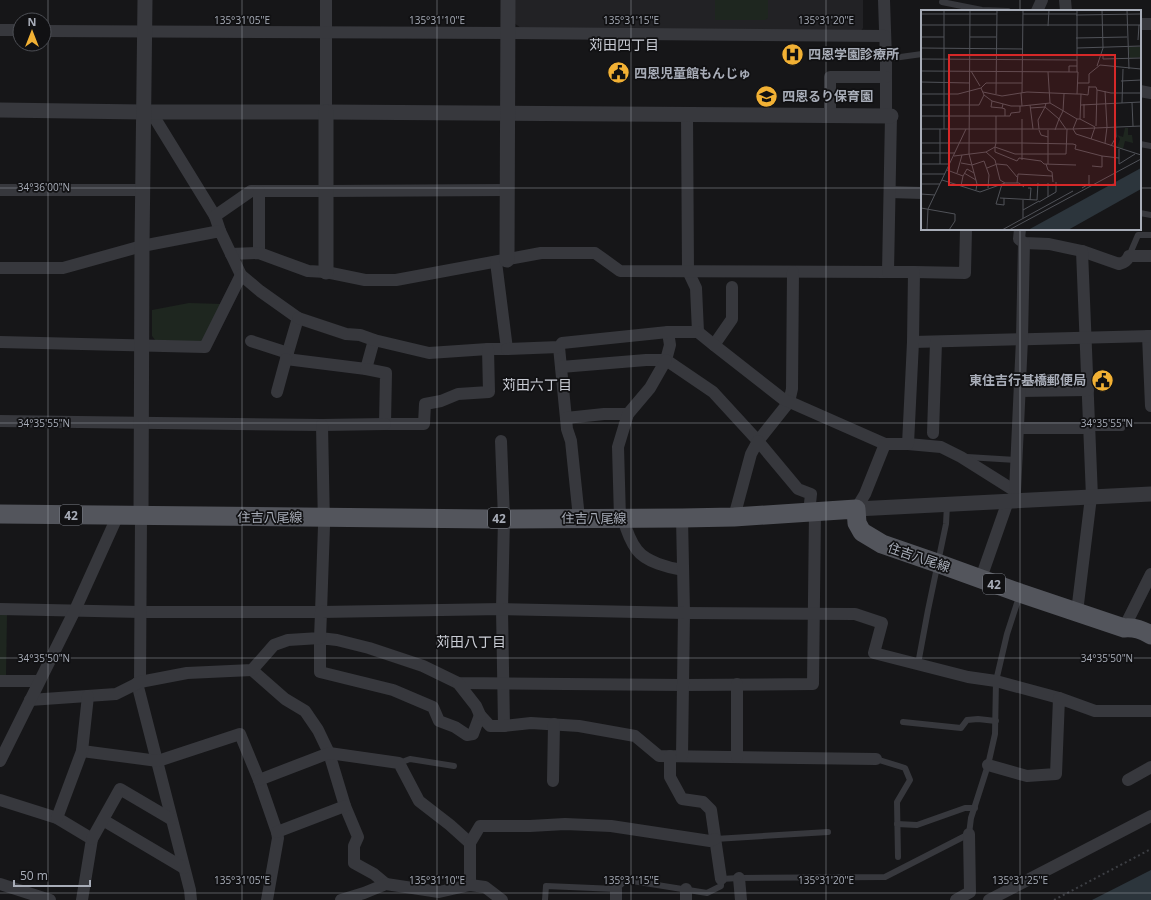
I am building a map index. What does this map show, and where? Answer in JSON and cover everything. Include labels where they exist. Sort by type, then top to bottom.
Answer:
[{"type":"main road","name":"住吉八尾線","points":[[0,514],[682,518],[812,513],[856,509],[857,523],[862,532],[882,544],[1124,628],[1141,630],[1151,636]]},
{"type":"street","points":[[145,0],[147,112],[142,246],[141,612],[138,683],[190,890],[190,900]]},
{"type":"street","points":[[326,0],[326,272]]},
{"type":"street","points":[[507,349],[501,261],[506,190],[508,0]]},
{"type":"street","points":[[884,0],[890,192],[888,272]]},
{"type":"street","points":[[1037,10],[1042,0]]},
{"type":"street","points":[[1065,0],[1066,10]]},
{"type":"street","points":[[0,30],[12,30]]},
{"type":"street","points":[[52,31],[508,32],[885,36]]},
{"type":"street","points":[[830,115],[830,76],[886,77]]},
{"type":"street","points":[[1141,91],[1151,93]]},
{"type":"street","points":[[0,110],[888,116]]},
{"type":"street","points":[[147,112],[215,216],[220,231],[241,275],[298,318],[346,334],[360,335],[374,340],[428,353],[488,349],[559,347],[562,343],[668,332],[698,332],[783,399],[885,444],[908,444],[941,447],[961,457],[1012,497]]},
{"type":"street","points":[[687,114],[688,270],[696,288],[698,332]]},
{"type":"street","points":[[0,190],[143,190]]},
{"type":"street","points":[[215,216],[251,191],[326,192],[506,190]]},
{"type":"street","points":[[259,191],[259,253]]},
{"type":"street","points":[[890,192],[921,193]]},
{"type":"street","points":[[231,254],[259,253],[308,270],[365,280],[396,280],[541,253],[595,253],[620,271],[688,270],[965,273],[966,230]]},
{"type":"street","points":[[981,578],[1012,497],[1016,460],[1022,339],[1024,243],[1020,238],[1020,230]]},
{"type":"street","points":[[0,268],[63,268],[142,246],[220,231]]},
{"type":"street","points":[[1024,243],[1049,244],[1082,251],[1119,264],[1124,263],[1128,256],[1151,256]]},
{"type":"street","points":[[1077,612],[1091,497],[1090,428],[1082,251]]},
{"type":"street","points":[[734,517],[751,454],[758,441],[789,402],[792,388],[792,272]]},
{"type":"street","points":[[908,444],[914,342],[914,272]]},
{"type":"street","points":[[0,342],[205,347],[241,275]]},
{"type":"street","points":[[714,345],[732,319],[732,287]]},
{"type":"street","points":[[277,392],[298,318]]},
{"type":"street","points":[[668,332],[670,345],[666,360],[650,388],[628,414],[618,447],[621,518],[638,551],[646,558],[661,565],[683,570]]},
{"type":"street","points":[[914,342],[1150,336],[1151,406]]},
{"type":"street","points":[[366,369],[374,340]]},
{"type":"street","points":[[251,341],[287,356],[386,373],[385,424]]},
{"type":"street","points":[[934,433],[936,342]]},
{"type":"street","points":[[559,347],[567,429],[571,440],[579,518]]},
{"type":"street","points":[[0,421],[322,425],[424,424],[425,404],[441,401],[458,394],[489,392],[488,349]]},
{"type":"street","points":[[252,670],[274,645],[288,640],[320,638],[337,640],[423,666],[458,683],[683,685],[813,684],[814,614],[811,494],[798,489],[758,441],[713,392],[666,360],[646,360],[561,367]]},
{"type":"street","points":[[1020,391],[1088,390]]},
{"type":"street","points":[[566,418],[604,414],[628,414]]},
{"type":"street","points":[[322,425],[323,517],[320,672],[393,690],[433,707],[439,720],[468,735],[473,734],[480,716]]},
{"type":"street","points":[[1018,428],[1090,428]]},
{"type":"street","points":[[501,440],[504,518],[502,609],[504,726]]},
{"type":"street","points":[[856,509],[865,494],[885,444]]},
{"type":"street","points":[[856,509],[947,504],[1012,497],[1091,497],[1151,494]]},
{"type":"street","points":[[1,756],[75,610],[118,515]]},
{"type":"street","points":[[682,518],[684,613],[683,685],[676,756],[670,777],[682,799],[703,802],[711,810],[721,879]]},
{"type":"street","points":[[1124,628],[1151,574]]},
{"type":"street","points":[[0,609],[141,612],[321,612],[502,609],[684,613],[855,614],[882,622],[874,653],[968,677],[996,681],[1059,698],[1095,711],[1151,711]]},
{"type":"street","points":[[30,700],[116,694],[138,683],[187,673],[252,670],[285,699],[305,711],[318,730],[329,753],[344,806],[358,837],[354,846],[354,863],[374,874],[386,884],[439,892],[470,885],[484,887],[502,900]]},
{"type":"street","points":[[0,681],[40,681]]},
{"type":"street","points":[[458,683],[476,706],[480,716],[490,726],[531,723],[579,726],[635,736],[659,756],[876,759]]},
{"type":"street","points":[[737,684],[737,757]]},
{"type":"street","points":[[57,818],[82,751],[88,696]]},
{"type":"street","points":[[988,765],[1027,776],[1056,774],[1059,698]]},
{"type":"street","points":[[553,782],[554,724]]},
{"type":"street","points":[[82,751],[158,761],[240,734],[259,780],[278,838],[267,900]]},
{"type":"street","points":[[259,780],[329,753],[399,762],[419,801],[470,843]]},
{"type":"street","points":[[1128,780],[1151,767]]},
{"type":"street","points":[[82,900],[92,839],[120,789],[171,819]]},
{"type":"street","points":[[0,800],[57,818],[92,839]]},
{"type":"street","points":[[277,832],[344,806]]},
{"type":"street","points":[[989,900],[1151,816]]},
{"type":"street","points":[[103,820],[184,868]]},
{"type":"street","points":[[470,885],[470,843],[480,826],[565,824],[611,826],[710,841],[715,839]]},
{"type":"street","points":[[956,900],[970,892],[969,834]]},
{"type":"street","points":[[739,878],[741,900]]},
{"type":"street","points":[[0,884],[50,900]]},
{"type":"street","points":[[341,900],[364,896],[386,884]]},
{"type":"lane","points":[[942,2],[982,10]]},
{"type":"lane","points":[[886,59],[921,54]]},
{"type":"lane","points":[[1141,144],[1151,146]]},
{"type":"lane","points":[[1141,213],[1151,215]]},
{"type":"lane","points":[[1128,256],[1138,235],[1151,235]]},
{"type":"lane","points":[[1090,428],[1122,428]]},
{"type":"lane","points":[[961,457],[1016,460]]},
{"type":"lane","points":[[918,664],[946,524],[947,504]]},
{"type":"lane","points":[[546,900],[546,886],[616,895],[626,880],[686,895],[707,893],[721,886],[721,879],[885,877],[969,834],[971,818],[988,765],[995,734],[996,681],[1007,634],[1020,593]]},
{"type":"lane","points":[[903,722],[961,728],[967,720],[978,719],[996,721]]},
{"type":"lane","points":[[876,759],[906,768],[910,780],[897,802],[898,857]]},
{"type":"lane","points":[[399,762],[410,760],[454,766]]},
{"type":"lane","points":[[897,824],[917,825],[965,808],[975,808]]},
{"type":"lane","points":[[715,839],[828,832]]},
{"type":"path","points":[[1054,900],[1151,849]]},
{"type":"shaded area","points":[[514,0],[863,0],[863,28],[860,32],[521,28],[514,23]]},
{"type":"shaded area","points":[[715,0],[768,0],[768,18],[765,20],[715,20]]},
{"type":"shaded area","points":[[189,303],[222,304],[204,341],[156,341],[152,336],[152,310]]},
{"type":"shaded area","points":[[0,615],[7,615],[6,676],[0,676]]},
{"type":"shaded area","points":[[1151,870],[1151,900],[1092,900]]},
{"type":"place","name":"四恩学園診療所","points":[[792,54]]},
{"type":"place","name":"四恩児童館もんじゅ","points":[[619,73]]},
{"type":"place","name":"四恩るり保育園","points":[[767,96]]},
{"type":"place","name":"東住吉行基橋郵便局","points":[[1102,380]]},
{"type":"district","name":"苅田四丁目","points":[[624,44]]},
{"type":"district","name":"苅田六丁目","points":[[537,384]]},
{"type":"district","name":"苅田八丁目","points":[[471,641]]}]
